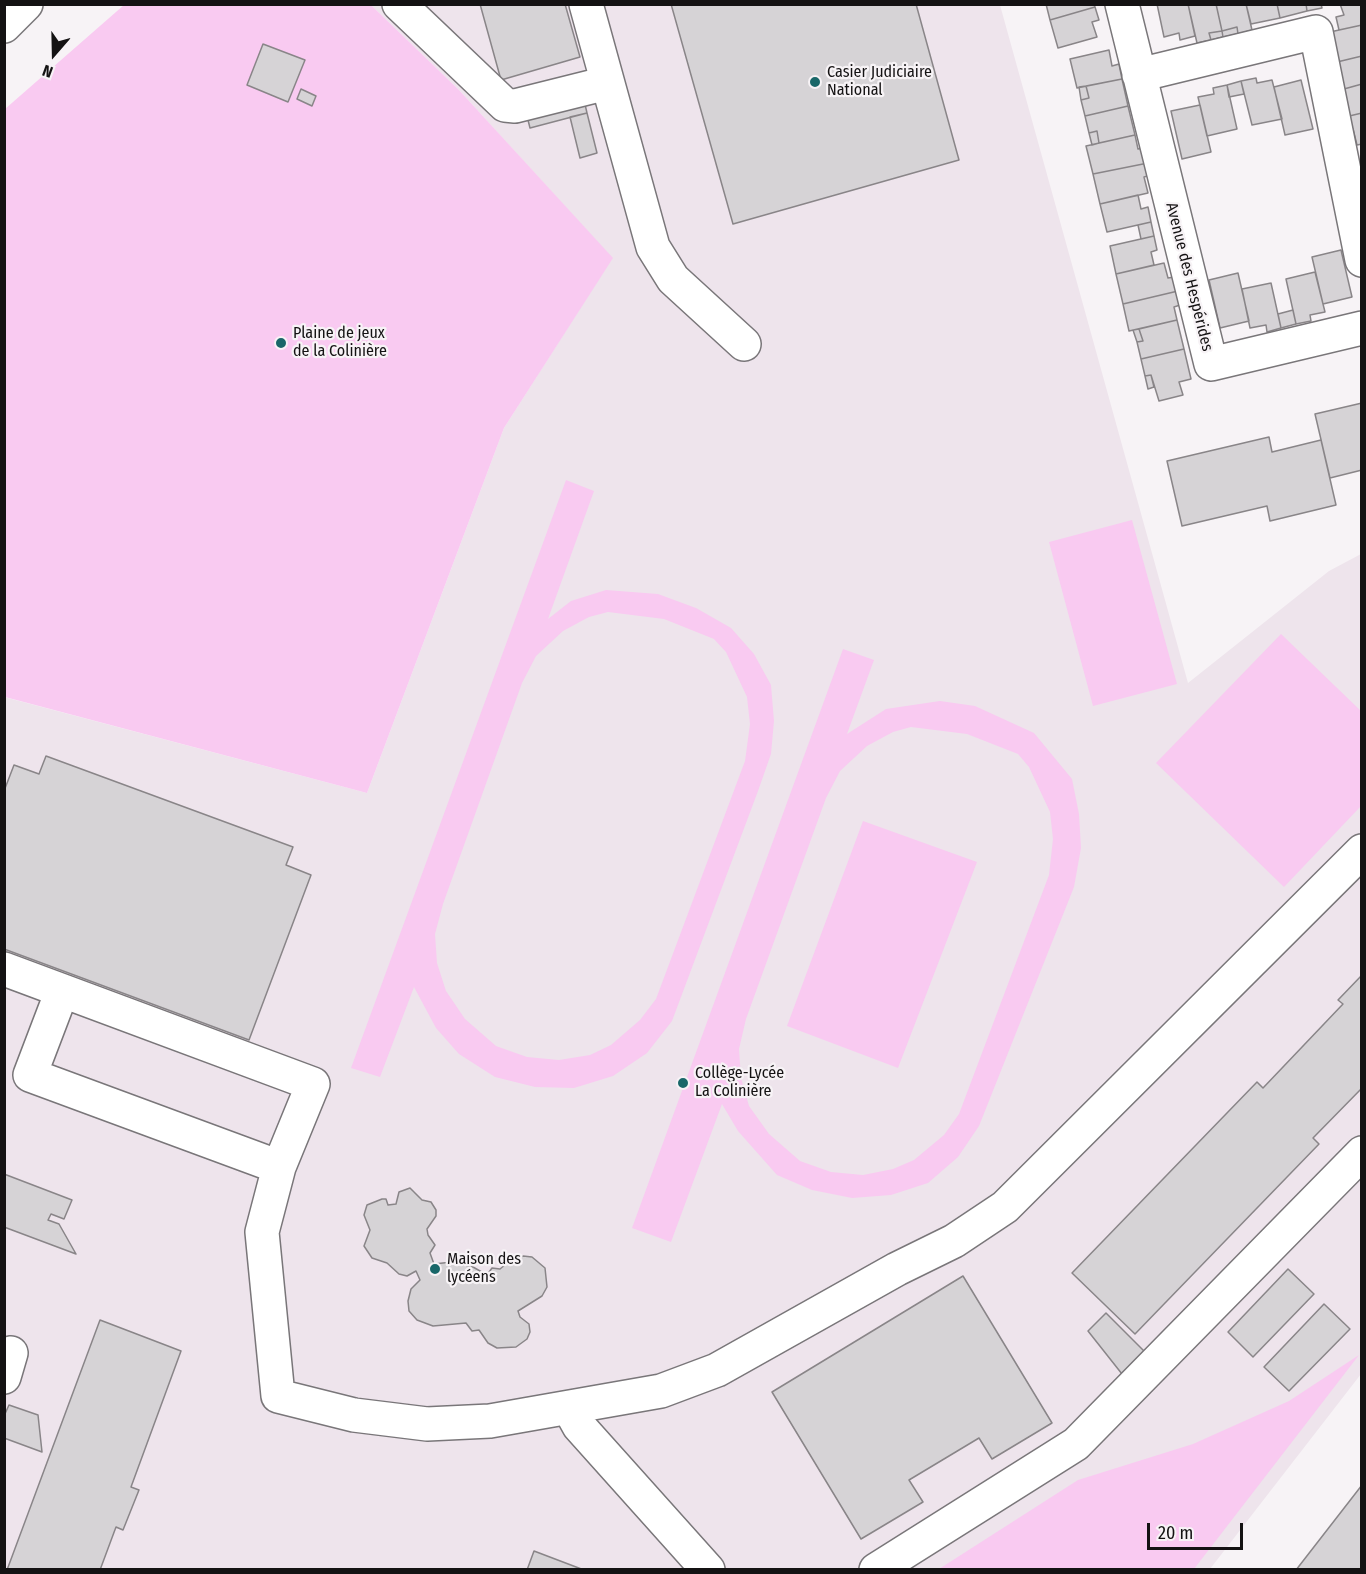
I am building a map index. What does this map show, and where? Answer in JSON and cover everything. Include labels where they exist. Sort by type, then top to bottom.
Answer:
[{"type":"street","points":[[4,26],[26,4]]},
{"type":"street","points":[[399,4],[505,105],[515,106],[607,83]]},
{"type":"street","points":[[586,4],[644,222],[661,263],[673,279],[744,344]]},
{"type":"street","name":"Avenue des Hespérides","points":[[1122,4],[1211,364],[1362,328]]},
{"type":"street","points":[[1139,75],[1316,32],[1362,260]]},
{"type":"street","points":[[4,969],[313,1084],[279,1167],[262,1232],[278,1396],[354,1415],[427,1424],[490,1421],[661,1391],[717,1370],[897,1269],[954,1241],[1005,1207],[1362,851]]},
{"type":"street","points":[[62,991],[17,1070],[279,1167]]},
{"type":"street","points":[[876,1569],[1076,1444],[1362,1153]]},
{"type":"street","points":[[569,1408],[579,1426],[708,1569]]},
{"type":"shaded area","name":"Plaine de jeux de la Colinière","points":[[124,5],[371,5],[459,90],[613,258],[504,428],[367,793],[5,697],[5,109]]},
{"type":"shaded area","name":"Collège-Lycée La Colinière","points":[[371,5],[1000,5],[1188,683],[1329,571],[1361,554],[1361,1374],[1210,1569],[5,1569],[4,697],[367,793],[504,428],[612,258],[459,90]]},
{"type":"shaded area","points":[[566,480],[594,491],[548,619],[571,601],[606,590],[658,594],[696,608],[731,628],[754,654],[771,685],[774,721],[771,754],[672,1021],[647,1053],[613,1076],[574,1088],[535,1087],[495,1077],[459,1054],[436,1028],[414,987],[380,1077],[351,1068]],"holes":[[[608,612],[664,619],[714,639],[726,652],[747,697],[750,724],[745,761],[656,999],[640,1020],[611,1045],[590,1055],[559,1060],[527,1057],[496,1046],[465,1019],[446,991],[437,963],[435,934],[443,904],[522,683],[536,656],[563,631],[589,617]]]},
{"type":"shaded area","points":[[1132,520],[1177,684],[1093,706],[1049,542]]},
{"type":"shaded area","points":[[1281,634],[1362,712],[1361,806],[1284,887],[1156,763]]},
{"type":"shaded area","points":[[843,649],[874,660],[847,734],[886,709],[940,701],[975,706],[1034,733],[1072,779],[1079,814],[1081,848],[1074,887],[979,1126],[958,1157],[928,1183],[891,1195],[852,1198],[812,1190],[777,1175],[738,1131],[722,1104],[671,1242],[632,1228]],"holes":[[[911,727],[967,734],[1018,754],[1029,767],[1050,812],[1053,839],[1049,875],[959,1114],[944,1135],[914,1160],[893,1169],[863,1175],[831,1172],[800,1161],[769,1134],[749,1106],[741,1078],[739,1049],[746,1019],[826,798],[840,771],[867,746],[893,732]]]},
{"type":"shaded area","points":[[863,821],[977,862],[898,1068],[787,1026]]},
{"type":"shaded area","points":[[1359,1355],[1194,1569],[939,1569],[1078,1480],[1193,1444],[1289,1401]]},
{"type":"building","points":[[480,4],[565,4],[580,57],[501,80]]},
{"type":"building","name":"Casier Judiciaire National","points":[[671,4],[916,4],[959,160],[733,224]]},
{"type":"building","points":[[1046,4],[1094,4],[1095,7],[1050,20]]},
{"type":"building","points":[[1157,4],[1188,4],[1195,36],[1180,40],[1179,33],[1164,37]]},
{"type":"building","points":[[1188,4],[1216,4],[1222,31],[1209,33],[1211,40],[1197,43]]},
{"type":"building","points":[[1216,4],[1246,4],[1252,30],[1238,34],[1237,27],[1222,31]]},
{"type":"building","points":[[1246,4],[1277,4],[1280,18],[1251,24]]},
{"type":"building","points":[[1277,4],[1306,4],[1307,11],[1280,18]]},
{"type":"building","points":[[1306,4],[1321,4],[1322,8],[1307,11]]},
{"type":"building","points":[[1340,4],[1362,4],[1362,25],[1339,30],[1336,17],[1344,15]]},
{"type":"building","points":[[1095,7],[1099,20],[1092,22],[1097,37],[1058,48],[1050,20]]},
{"type":"building","points":[[1362,25],[1362,56],[1337,62],[1330,32]]},
{"type":"building","points":[[1237,27],[1238,34],[1223,37],[1222,31]]},
{"type":"building","points":[[1222,31],[1223,37],[1211,40],[1209,33]]},
{"type":"building","points":[[263,44],[305,60],[288,102],[247,85]]},
{"type":"building","points":[[1109,50],[1112,66],[1119,64],[1122,79],[1077,88],[1070,59]]},
{"type":"building","points":[[1362,56],[1362,84],[1344,89],[1337,62]]},
{"type":"building","points":[[1256,78],[1257,83],[1272,80],[1282,119],[1252,125],[1241,81]]},
{"type":"building","points":[[1122,79],[1128,106],[1085,116],[1081,100],[1089,98],[1086,86]]},
{"type":"building","points":[[1301,80],[1313,129],[1285,135],[1274,87]]},
{"type":"building","points":[[1241,81],[1244,94],[1229,97],[1227,85]]},
{"type":"building","points":[[1362,84],[1362,113],[1345,117],[1344,89]]},
{"type":"building","points":[[1227,85],[1237,129],[1207,136],[1198,97],[1214,94],[1213,88]]},
{"type":"building","points":[[1086,86],[1089,98],[1081,100],[1079,87]]},
{"type":"building","points":[[301,89],[316,96],[312,106],[297,99]]},
{"type":"building","points":[[584,100],[587,113],[530,128],[527,116]]},
{"type":"building","points":[[1200,105],[1211,152],[1182,159],[1171,111]]},
{"type":"building","points":[[1128,106],[1135,135],[1099,143],[1097,131],[1089,133],[1085,116]]},
{"type":"building","points":[[587,113],[597,153],[580,158],[570,117]]},
{"type":"building","points":[[1362,113],[1362,144],[1357,145],[1353,129],[1348,130],[1345,117]]},
{"type":"building","points":[[1097,131],[1099,143],[1092,145],[1089,133]]},
{"type":"building","points":[[1135,135],[1138,149],[1144,148],[1148,163],[1093,174],[1086,146]]},
{"type":"building","points":[[1148,163],[1151,175],[1144,177],[1148,193],[1100,204],[1093,174]]},
{"type":"building","points":[[1138,195],[1141,209],[1148,207],[1151,222],[1107,232],[1100,204]]},
{"type":"building","points":[[1151,222],[1154,236],[1141,239],[1138,225]]},
{"type":"building","points":[[1154,236],[1157,250],[1151,252],[1154,265],[1116,274],[1110,246]]},
{"type":"building","points":[[1341,250],[1352,297],[1323,304],[1312,257]]},
{"type":"building","points":[[1164,263],[1168,278],[1174,277],[1178,291],[1123,304],[1116,274]]},
{"type":"building","points":[[1315,272],[1325,312],[1310,315],[1311,321],[1296,324],[1286,279]]},
{"type":"building","points":[[1238,273],[1249,321],[1220,328],[1209,280]]},
{"type":"building","points":[[1271,283],[1281,328],[1267,332],[1266,325],[1250,328],[1242,289]]},
{"type":"building","points":[[1178,291],[1180,305],[1174,307],[1177,320],[1129,331],[1123,304]]},
{"type":"building","points":[[1293,310],[1296,324],[1281,328],[1278,314]]},
{"type":"building","points":[[1177,320],[1184,349],[1141,359],[1137,342],[1143,341],[1139,329]]},
{"type":"building","points":[[1139,329],[1143,341],[1137,342],[1133,330]]},
{"type":"building","points":[[1184,349],[1191,379],[1179,382],[1183,395],[1159,401],[1151,375],[1145,376],[1141,359]]},
{"type":"building","points":[[1151,375],[1154,387],[1148,389],[1145,376]]},
{"type":"building","points":[[1362,403],[1362,470],[1330,478],[1315,414]]},
{"type":"building","points":[[1269,437],[1272,452],[1321,440],[1336,505],[1270,521],[1267,506],[1182,526],[1167,461]]},
{"type":"building","points":[[46,756],[293,847],[286,865],[311,875],[249,1040],[4,949],[4,791],[14,765],[39,774]]},
{"type":"building","points":[[1362,975],[1362,1088],[1313,1138],[1319,1144],[1135,1334],[1072,1273],[1257,1082],[1263,1088],[1343,1004],[1338,1000]]},
{"type":"building","points":[[4,1174],[72,1200],[64,1219],[51,1214],[48,1220],[59,1224],[76,1254],[4,1227]]},
{"type":"building","name":"Maison des lycéens","points":[[410,1188],[422,1200],[431,1202],[436,1210],[436,1216],[427,1229],[435,1245],[430,1253],[434,1264],[452,1262],[473,1267],[487,1275],[492,1268],[500,1269],[511,1260],[523,1256],[532,1257],[545,1268],[547,1287],[542,1296],[518,1311],[520,1317],[529,1324],[530,1332],[527,1339],[516,1347],[497,1348],[488,1343],[479,1330],[472,1331],[466,1323],[433,1326],[417,1320],[409,1311],[408,1301],[411,1289],[420,1280],[416,1271],[407,1276],[399,1274],[387,1263],[372,1258],[364,1246],[370,1230],[364,1215],[367,1205],[382,1199],[386,1199],[388,1205],[396,1204],[399,1192]]},
{"type":"building","points":[[1288,1269],[1314,1294],[1253,1357],[1228,1332]]},
{"type":"building","points":[[963,1276],[1052,1423],[992,1459],[979,1438],[909,1480],[923,1502],[861,1539],[772,1392]]},
{"type":"building","points":[[1324,1304],[1350,1329],[1289,1391],[1264,1367]]},
{"type":"building","points":[[1106,1313],[1144,1351],[1122,1374],[1088,1331]]},
{"type":"building","points":[[100,1320],[181,1351],[131,1487],[139,1490],[123,1530],[116,1527],[100,1570],[7,1570]]},
{"type":"building","points":[[9,1405],[38,1415],[42,1452],[4,1438],[4,1416]]},
{"type":"building","points":[[1362,1485],[1362,1570],[1296,1570]]},
{"type":"building","points":[[534,1551],[584,1570],[527,1570]]},
{"type":"place","name":"Casier Judiciaire National","points":[[815,82]]},
{"type":"place","name":"Plaine de jeux de la Colinière","points":[[281,343]]},
{"type":"place","name":"Collège-Lycée La Colinière","points":[[683,1083]]},
{"type":"place","name":"Maison des lycéens","points":[[435,1269]]}]
